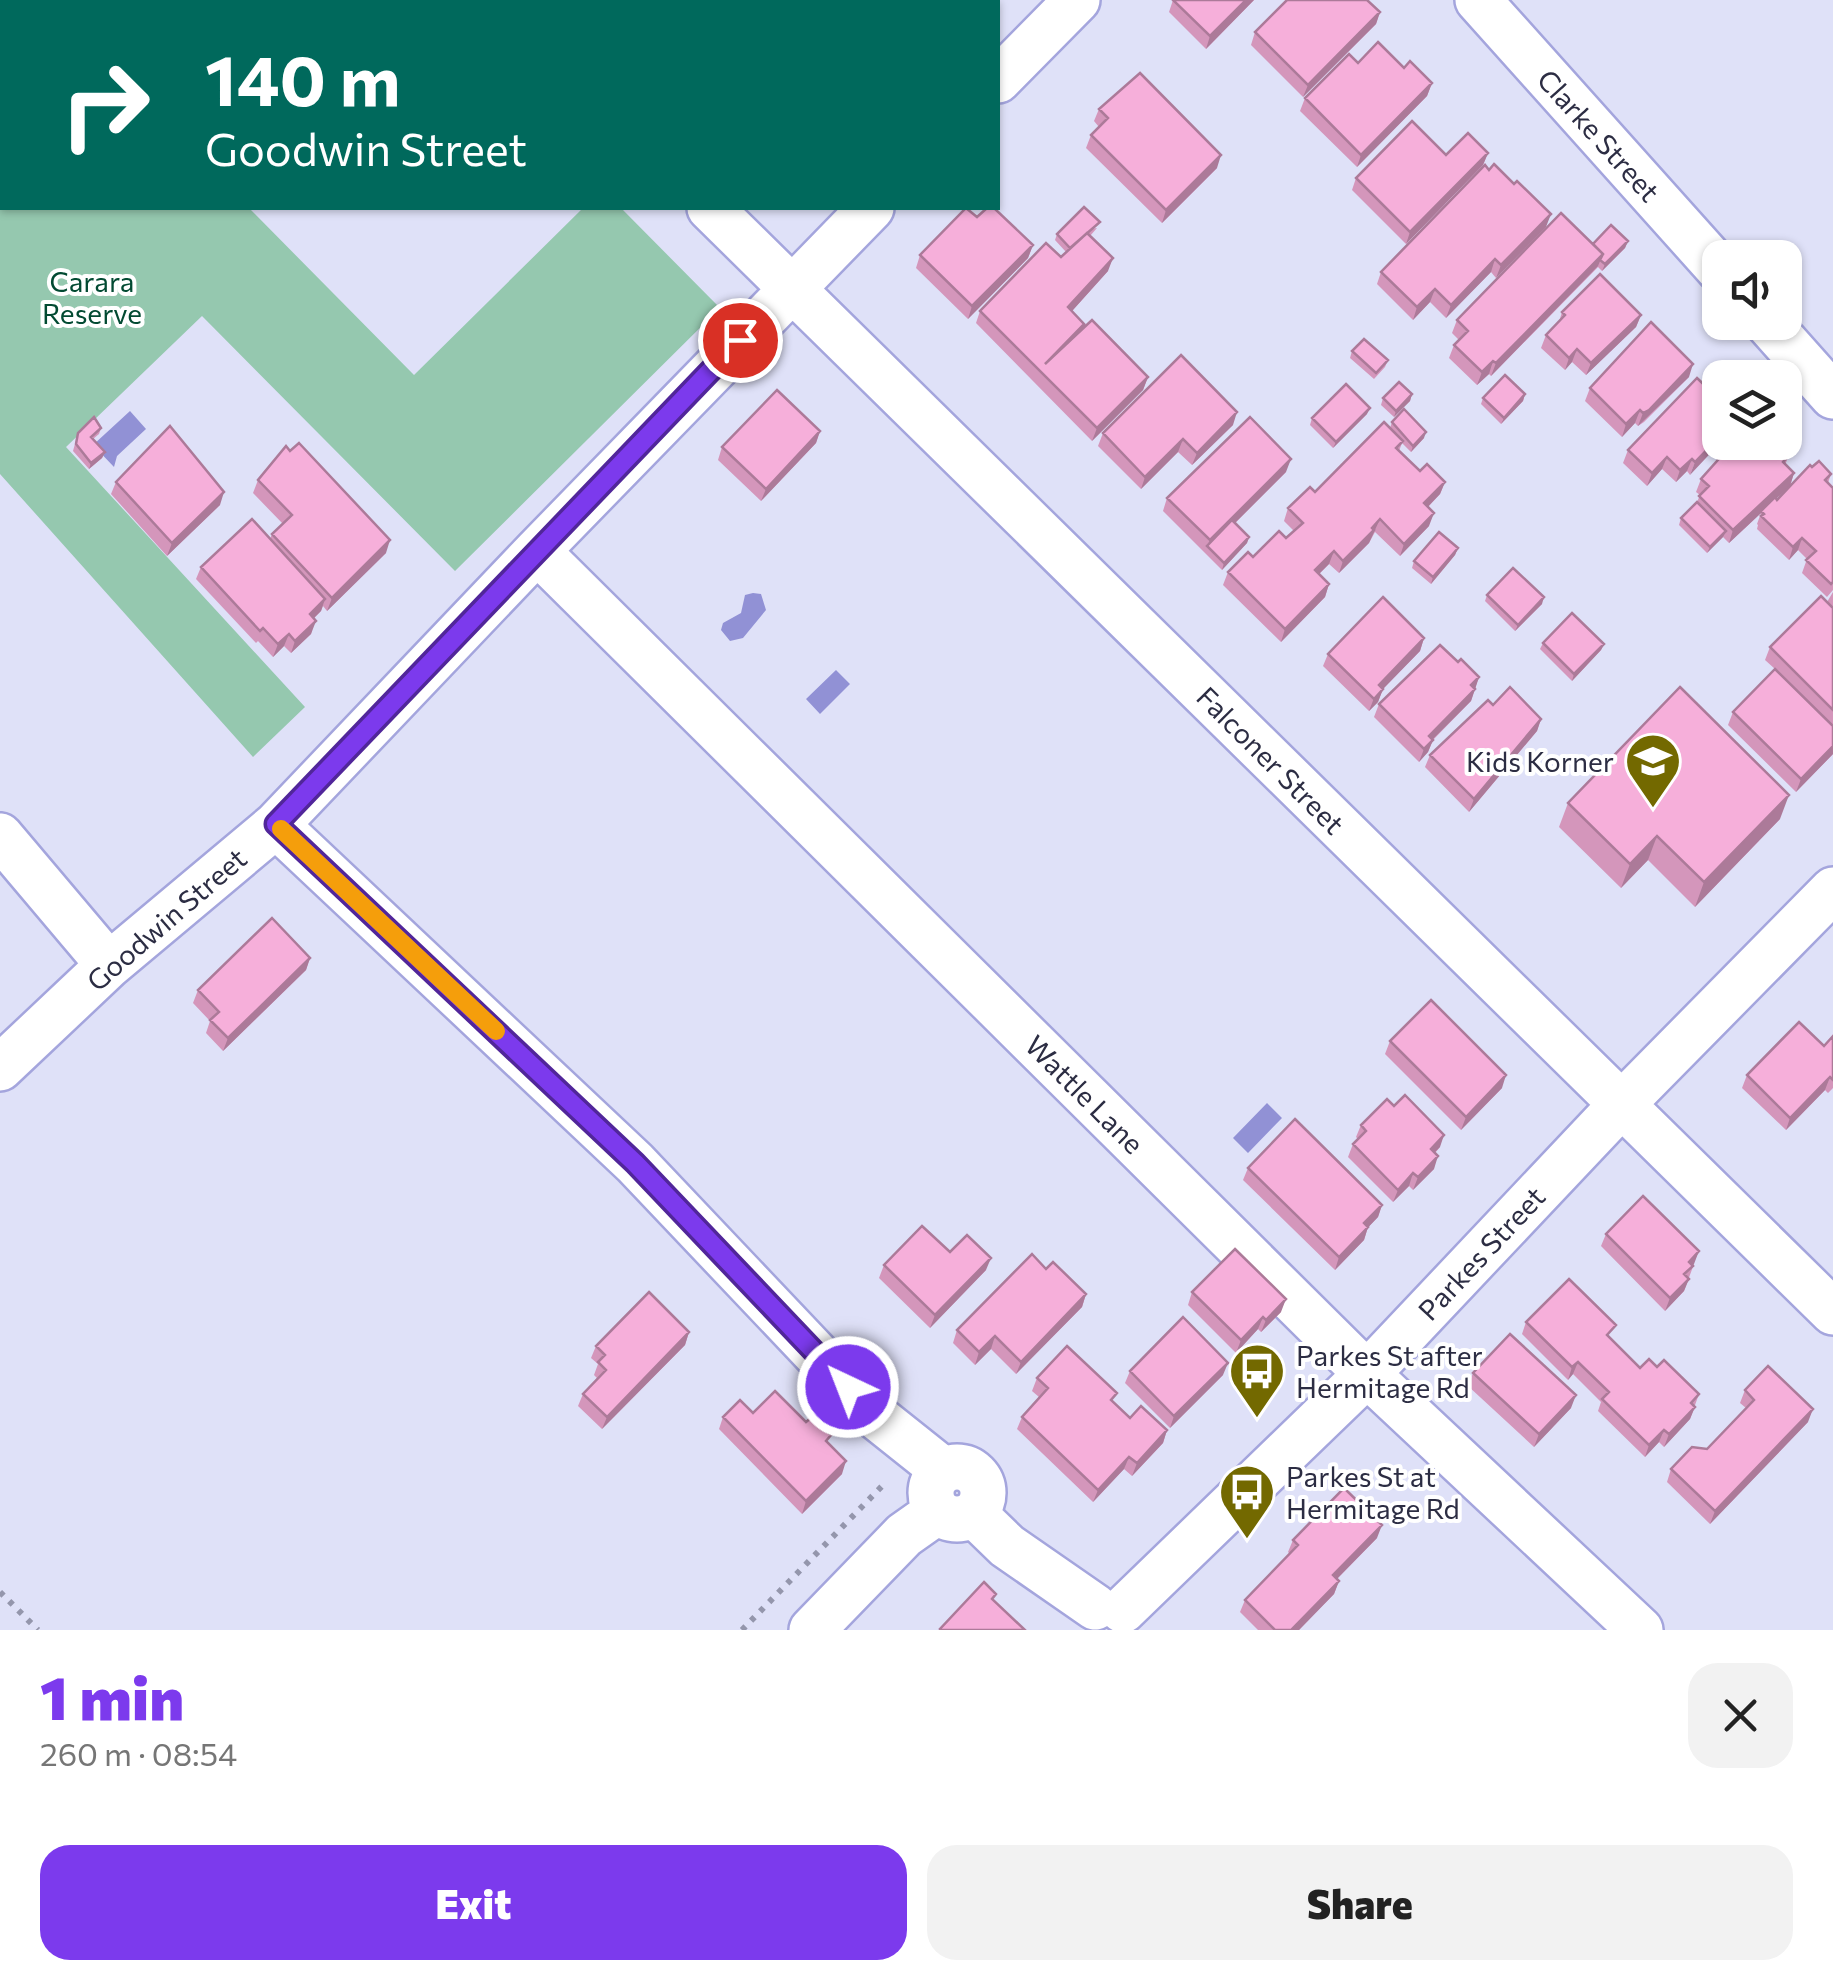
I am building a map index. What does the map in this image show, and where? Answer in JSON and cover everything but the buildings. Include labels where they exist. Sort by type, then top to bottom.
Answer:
[{"type":"street","points":[[1000,78],[1077,0]]},
{"type":"street","name":"Clarke Street","points":[[1478,0],[1702,250]]},
{"type":"street","name":"Falconer Street","points":[[712,210],[1833,1312]]},
{"type":"street","name":"Goodwin Street","points":[[0,1068],[109,965],[276,824],[869,210]]},
{"type":"street","points":[[1783,340],[1833,396]]},
{"type":"street","name":"Wattle Lane","points":[[536,551],[1367,1374],[1640,1630]]},
{"type":"street","points":[[276,824],[635,1163],[952,1499],[1007,1546],[1108,1619]]},
{"type":"street","points":[[0,836],[109,965]]},
{"type":"street","name":"Parkes Street","points":[[1108,1619],[1367,1374],[1833,890]]},
{"type":"street","points":[[812,1630],[904,1535],[952,1499]]},
{"type":"path","points":[[742,1630],[885,1484]]},
{"type":"path","points":[[0,1592],[38,1630]]},
{"type":"green space","name":"Carara Reserve","points":[[0,210],[251,210],[414,375],[581,210],[623,210],[720,308],[455,571],[202,316],[66,447],[305,707],[253,757],[0,474]]},
{"type":"water","points":[[130,411],[146,429],[117,456],[114,467],[93,445]]},
{"type":"water","points":[[761,594],[766,610],[743,638],[730,641],[721,630],[723,623],[741,613],[745,595]]},
{"type":"water","points":[[836,670],[850,684],[820,714],[806,699]]},
{"type":"water","points":[[1267,1103],[1282,1118],[1248,1153],[1233,1138]]},
{"type":"slow traffic","points":[[281,829],[496,1031]]},
{"type":"place","name":"Kids Korner","points":[[1653,810]]},
{"type":"place","name":"Parkes St after Hermitage Rd","points":[[1257,1420]]},
{"type":"place","name":"Parkes St at Hermitage Rd","points":[[1247,1541]]},
{"type":"route","points":[[740,340],[276,824],[635,1163],[848,1387]]}]
